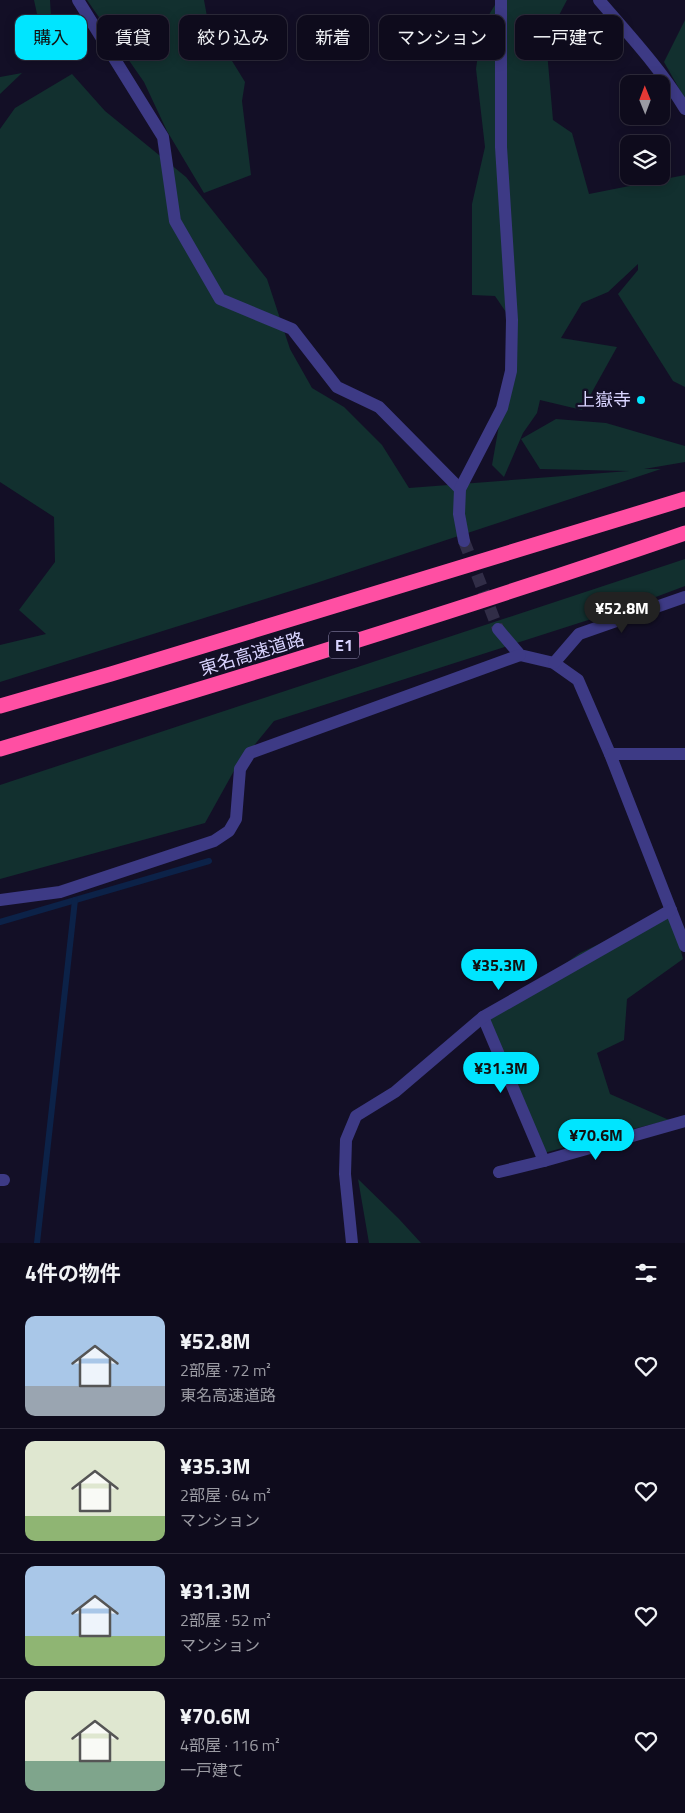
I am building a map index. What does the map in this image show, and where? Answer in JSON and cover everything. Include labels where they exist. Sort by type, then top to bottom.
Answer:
[{"type":"highway","name":"東名高速道路","points":[[0,706],[111,674],[685,498]]},
{"type":"highway","name":"東名高速道路","points":[[0,749],[207,688],[501,596],[685,533]]},
{"type":"street","points":[[78,0],[163,137],[176,221],[220,299],[292,329],[337,387],[379,407],[460,489]]},
{"type":"street","points":[[464,541],[459,514],[460,489],[502,408],[511,371],[512,320],[501,147],[502,0]]},
{"type":"street","points":[[599,0],[655,65],[674,90],[685,109]]},
{"type":"street","points":[[554,663],[579,634],[685,597]]},
{"type":"street","points":[[498,629],[520,655]]},
{"type":"street","points":[[0,900],[60,892],[214,841],[229,831],[236,819],[240,769],[250,753],[520,655],[554,663],[578,680],[610,754],[685,946]]},
{"type":"street","points":[[610,754],[685,754]]},
{"type":"street","points":[[352,1243],[345,1174],[346,1140],[356,1116],[395,1092],[483,1017],[671,910]]},
{"type":"street","points":[[483,1017],[544,1161]]},
{"type":"street","points":[[499,1172],[685,1121]]},
{"type":"green space","points":[[34,0],[50,0],[51,15],[37,15]]},
{"type":"green space","points":[[87,0],[204,0],[207,15],[179,15],[179,60],[231,60],[245,82],[242,101],[251,175],[204,193],[167,131],[144,82],[129,60],[169,60],[169,15],[97,15]]},
{"type":"green space","points":[[498,0],[567,0],[559,15],[515,15],[515,60],[548,60],[553,120],[572,133],[589,194],[634,185],[670,185],[670,178],[685,175],[685,387],[673,381],[618,294],[638,270],[638,264],[608,292],[582,303],[561,338],[617,347],[582,410],[540,400],[537,413],[523,433],[504,477],[492,465],[502,408],[512,321],[495,296],[472,295],[472,204],[485,147],[476,69],[477,60],[505,60],[505,15],[489,15]]},
{"type":"green space","points":[[685,20],[685,99],[664,62]]},
{"type":"green space","points":[[22,73],[0,94],[0,77]]},
{"type":"green space","points":[[72,74],[105,111],[186,177],[267,279],[290,349],[312,388],[344,407],[382,445],[409,488],[629,471],[540,469],[521,439],[556,419],[606,423],[685,446],[685,462],[644,469],[661,469],[316,583],[0,682],[0,645],[46,634],[19,610],[55,562],[54,517],[0,482],[0,129],[15,108]]},
{"type":"green space","points":[[685,559],[685,586],[632,606],[274,721],[235,769],[205,823],[0,879],[0,785]]},
{"type":"green space","points":[[671,910],[683,959],[627,999],[624,1040],[597,1053],[610,1094],[669,1120],[541,1154],[483,1017],[518,997],[580,953]]},
{"type":"green space","points":[[358,1179],[399,1219],[421,1243],[369,1243]]},
{"type":"waterway","points":[[0,922],[209,861]]},
{"type":"waterway","points":[[37,1243],[75,900]]},
{"type":"tunnel","points":[[464,541],[498,629]]},
{"type":"place","name":"上嶽寺","points":[[641,400]]}]
